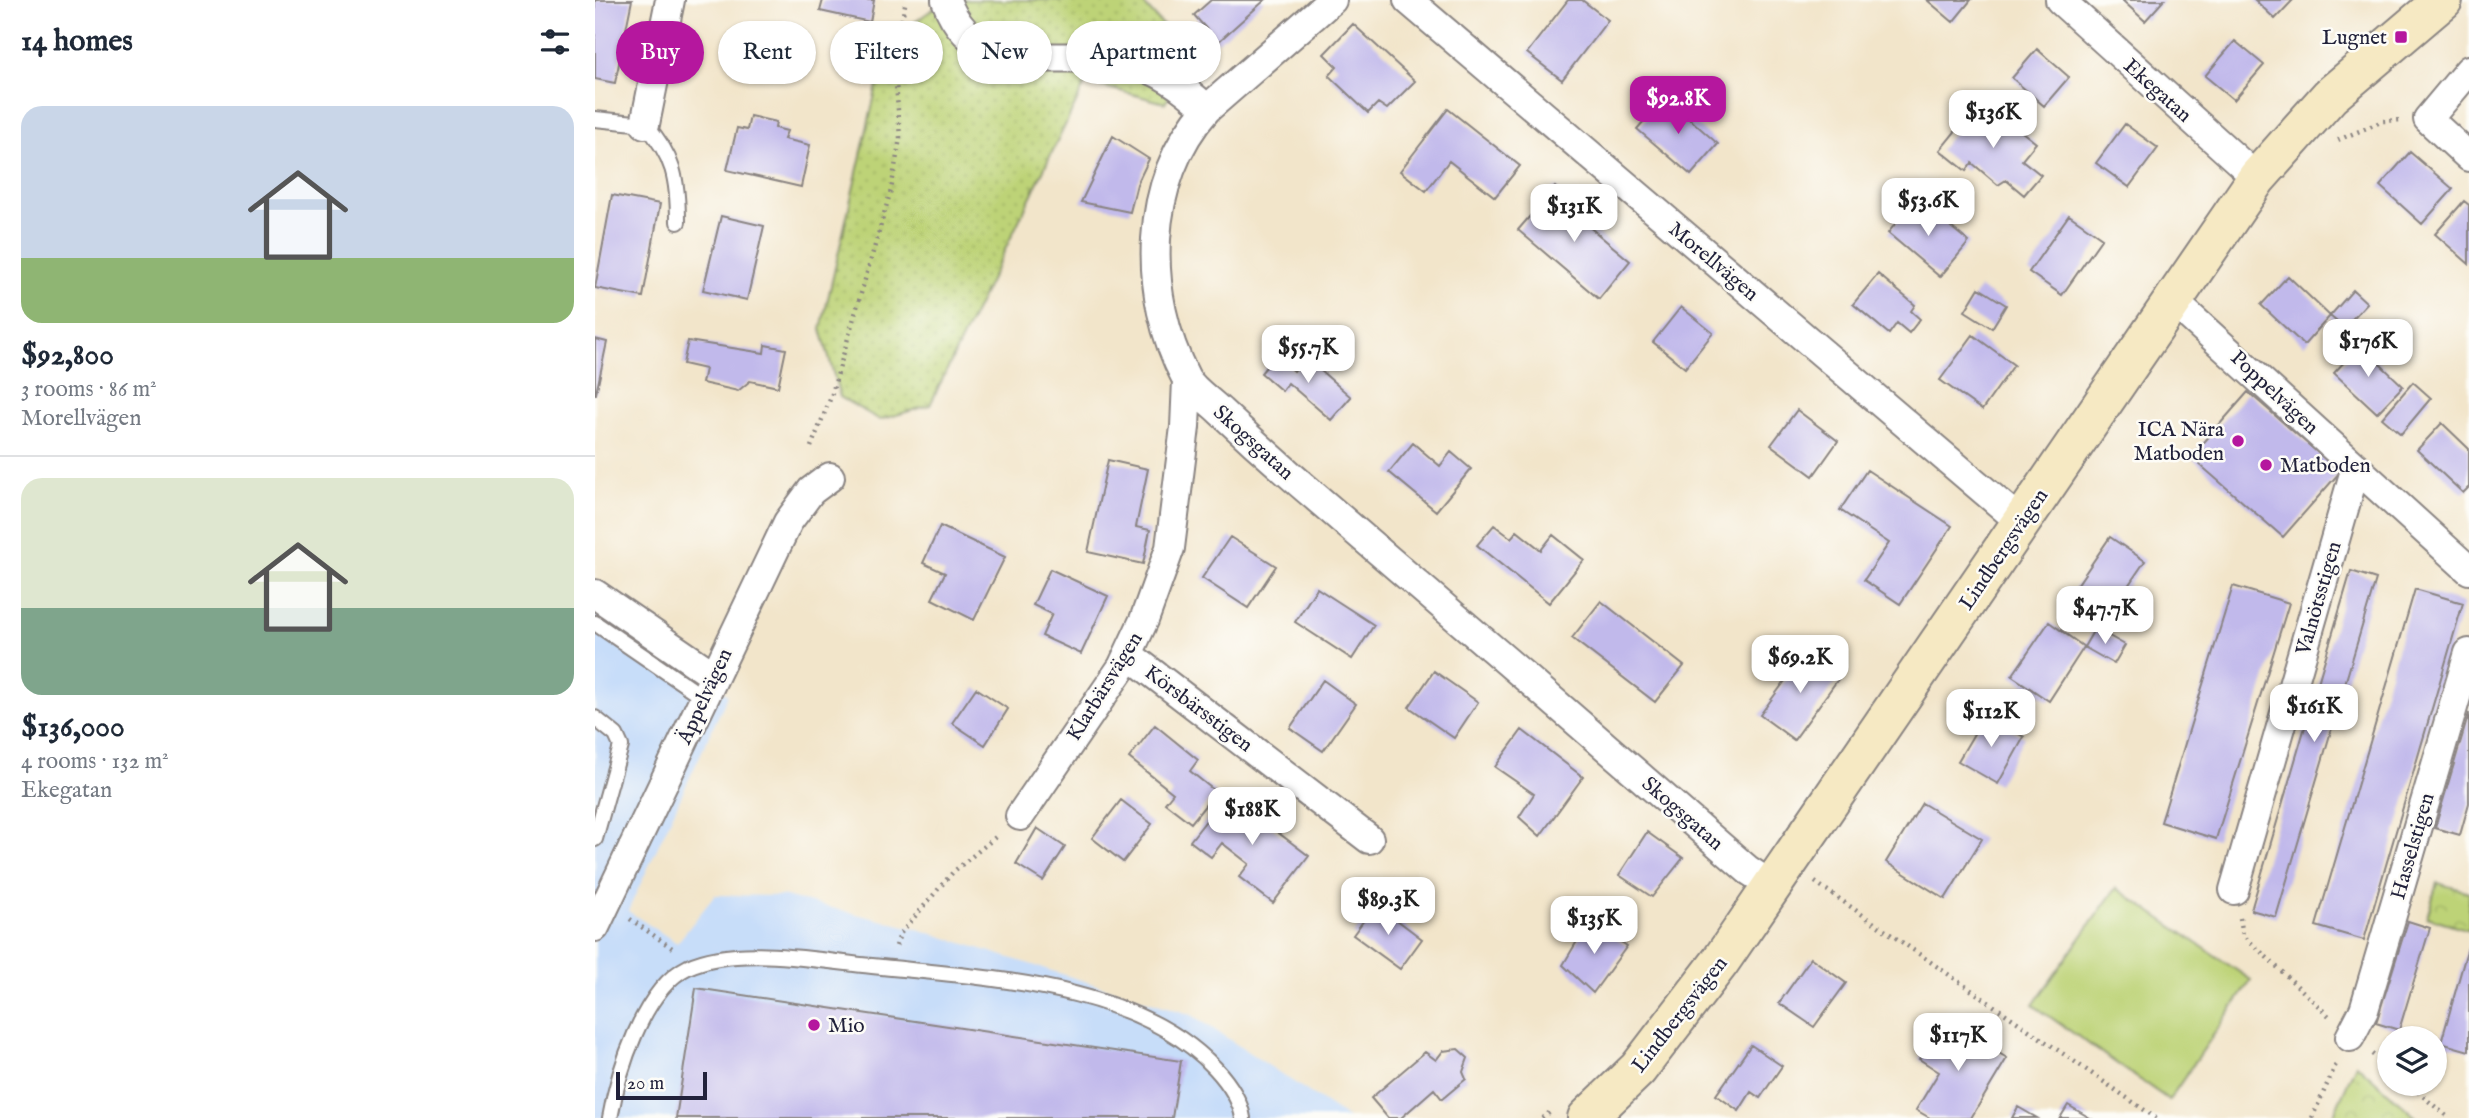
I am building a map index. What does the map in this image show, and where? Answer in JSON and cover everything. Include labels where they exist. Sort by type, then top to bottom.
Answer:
[{"type":"street","points":[[645,124],[670,0]]},
{"type":"street","points":[[946,0],[958,22],[989,50],[1031,58],[1122,61],[1144,66],[1185,89],[1207,109]]},
{"type":"street","name":"Skogsgatan","points":[[1332,0],[1207,109],[1188,133],[1172,165],[1157,226],[1155,256],[1158,288],[1173,344],[1187,380],[1313,495],[1748,870],[1771,885]]},
{"type":"street","name":"Morellvägen","points":[[1408,0],[2021,522]]},
{"type":"street","name":"Ekegatan","points":[[2060,0],[2257,178]]},
{"type":"street","name":"Lindbergsvägen","points":[[1587,1118],[1638,1069],[1675,1025],[2257,178],[2330,96],[2443,0]]},
{"type":"street","points":[[2469,70],[2428,119],[2469,157]]},
{"type":"street","name":"Poppelvägen","points":[[2172,300],[2469,570]]},
{"type":"street","name":"Klarbärsvägen","points":[[1020,816],[1129,655],[1170,548],[1185,427],[1187,380]]},
{"type":"street","name":"Valnötsstigen","points":[[2234,890],[2356,467]]},
{"type":"street","name":"Äppelvägen","points":[[599,907],[788,522],[811,491],[830,477]]},
{"type":"street","points":[[595,594],[708,686]]},
{"type":"street","name":"Hasselstigen","points":[[2350,1037],[2364,1010],[2469,653]]},
{"type":"street","name":"Körsbärsstigen","points":[[1129,655],[1369,839]]},
{"type":"lane","points":[[595,119],[645,124],[661,142],[678,185],[678,222]]},
{"type":"lane","points":[[595,623],[708,686]]},
{"type":"lane","points":[[595,718],[616,735],[621,746],[595,839]]},
{"type":"lane","points":[[610,1118],[616,1084],[628,1046],[666,985],[686,968],[739,956],[789,957],[991,979],[1055,990],[1144,1018],[1183,1039],[1204,1057],[1229,1083],[1243,1118]]},
{"type":"path","points":[[810,447],[831,397],[891,190],[900,138],[894,56],[906,0]]},
{"type":"path","points":[[889,968],[900,934],[953,872],[1020,816]]},
{"type":"path","points":[[1808,877],[2156,1118]]},
{"type":"path","points":[[2234,890],[2243,935],[2350,1037],[2377,1058]]},
{"type":"path","points":[[599,907],[697,964]]},
{"type":"path","points":[[2312,1118],[2350,1037]]},
{"type":"path","points":[[2423,1096],[2449,1118]]},
{"type":"shaded area","points":[[595,606],[728,695],[628,911],[677,943],[715,895],[783,896],[921,930],[1192,1015],[1348,1118],[595,1118]]},
{"type":"green space","points":[[940,0],[1140,0],[1159,21],[1066,21],[1066,84],[1085,84],[930,405],[880,420],[840,397],[821,329],[877,84],[943,84],[943,21],[916,21],[937,6]]},
{"type":"green space","points":[[1094,84],[1179,84],[1165,103]]},
{"type":"green space","points":[[2437,883],[2469,892],[2469,930],[2427,917]]},
{"type":"green space","points":[[2116,888],[2251,980],[2169,1100],[2033,1005]]},
{"type":"green space","points":[[2356,1064],[2377,1083],[2377,1096],[2392,1096],[2417,1118],[2332,1118]]},
{"type":"building","points":[[595,0],[632,0],[628,21],[616,21],[615,83],[595,79]]},
{"type":"building","points":[[823,0],[874,0],[870,21],[820,11]]},
{"type":"building","points":[[1211,0],[1265,0],[1221,39],[1221,21],[1199,21],[1194,15]]},
{"type":"building","points":[[1568,0],[1582,0],[1608,20],[1562,80],[1527,53]]},
{"type":"building","points":[[1927,0],[1971,0],[1953,22]]},
{"type":"building","points":[[2122,0],[2164,0],[2145,21]]},
{"type":"building","points":[[2255,0],[2293,0],[2275,19]]},
{"type":"building","points":[[1353,24],[1415,81],[1387,109],[1378,103],[1368,113],[1329,76],[1337,67],[1324,54]]},
{"type":"building","points":[[2235,41],[2264,65],[2234,100],[2205,76]]},
{"type":"building","points":[[2037,49],[2069,77],[2044,106],[2012,78]]},
{"type":"building","points":[[1665,97],[1718,144],[1691,175],[1637,129]]},
{"type":"building","points":[[1975,107],[1997,124],[2003,117],[2036,143],[2022,160],[2041,175],[2024,195],[2006,180],[1998,185],[1972,163],[1966,171],[1940,150]]},
{"type":"building","points":[[1448,109],[1520,166],[1495,197],[1449,161],[1426,191],[1400,171]]},
{"type":"building","points":[[750,116],[776,122],[775,128],[787,131],[784,139],[810,145],[801,187],[727,170],[737,128],[747,130]]},
{"type":"building","points":[[2125,124],[2158,148],[2129,187],[2096,163]]},
{"type":"building","points":[[1113,136],[1149,159],[1137,184],[1130,212],[1081,202]]},
{"type":"building","points":[[2410,152],[2453,189],[2422,224],[2380,186]]},
{"type":"building","points":[[1555,187],[1579,208],[1574,214],[1630,261],[1599,299],[1518,230]]},
{"type":"building","points":[[612,195],[660,204],[643,297],[595,288]]},
{"type":"building","points":[[1916,198],[1969,242],[1940,277],[1888,233]]},
{"type":"building","points":[[2464,201],[2469,205],[2469,264],[2435,234]]},
{"type":"building","points":[[2069,215],[2102,238],[2062,295],[2029,272]]},
{"type":"building","points":[[721,216],[764,226],[747,300],[703,290]]},
{"type":"building","points":[[1878,274],[1915,305],[1911,311],[1920,319],[1909,333],[1897,323],[1889,334],[1853,304]]},
{"type":"building","points":[[2288,276],[2330,316],[2304,345],[2261,305]]},
{"type":"building","points":[[1979,288],[2006,305],[1992,328],[1965,311]]},
{"type":"building","points":[[2353,290],[2367,303],[2344,328],[2330,316]]},
{"type":"building","points":[[1681,307],[1713,333],[1685,368],[1653,342]]},
{"type":"building","points":[[1973,335],[2014,365],[1982,410],[1940,380]]},
{"type":"building","points":[[595,339],[607,342],[596,394],[595,394]]},
{"type":"building","points":[[688,341],[764,353],[765,345],[786,349],[778,387],[750,381],[738,391],[702,383],[705,369],[683,364]]},
{"type":"building","points":[[2360,345],[2403,386],[2377,413],[2334,373]]},
{"type":"building","points":[[1276,355],[1294,371],[1305,357],[1351,397],[1331,420],[1288,383],[1282,391],[1261,373]]},
{"type":"building","points":[[2413,382],[2431,398],[2401,434],[2382,418]]},
{"type":"building","name":"Matboden","points":[[2248,392],[2340,472],[2283,537],[2191,457]]},
{"type":"building","points":[[1797,410],[1838,441],[1813,476],[1771,445]]},
{"type":"building","points":[[2442,423],[2469,449],[2469,487],[2463,493],[2417,450]]},
{"type":"building","points":[[1413,443],[1440,466],[1451,452],[1471,469],[1436,511],[1389,472]]},
{"type":"building","points":[[1108,460],[1148,469],[1136,527],[1150,530],[1143,564],[1088,552]]},
{"type":"building","points":[[1867,470],[1952,526],[1900,604],[1864,580],[1889,543],[1840,510]]},
{"type":"building","points":[[1494,525],[1511,538],[1517,531],[1541,550],[1553,535],[1584,560],[1549,603],[1477,545]]},
{"type":"building","points":[[940,526],[1005,557],[974,620],[932,599],[945,573],[923,563]]},
{"type":"building","points":[[1230,537],[1276,566],[1248,608],[1202,578]]},
{"type":"building","points":[[2110,537],[2145,561],[2106,618],[2071,594]]},
{"type":"building","points":[[1050,569],[1108,596],[1081,654],[1042,636],[1052,614],[1033,605]]},
{"type":"building","points":[[2351,571],[2376,579],[2276,917],[2251,910]]},
{"type":"building","points":[[2233,586],[2289,603],[2216,839],[2161,822]]},
{"type":"building","points":[[1317,588],[1374,625],[1352,659],[1295,622]]},
{"type":"building","points":[[2415,589],[2463,603],[2364,940],[2316,926]]},
{"type":"building","points":[[1601,601],[1684,666],[1655,702],[1572,638]]},
{"type":"building","points":[[2049,622],[2084,647],[2049,701],[2012,676]]},
{"type":"building","points":[[2095,628],[2125,645],[2114,664],[2084,647]]},
{"type":"building","points":[[1807,651],[1841,675],[1794,740],[1760,715]]},
{"type":"building","points":[[1434,671],[1478,702],[1454,738],[1409,707]]},
{"type":"building","points":[[1323,680],[1356,704],[1323,751],[1290,728]]},
{"type":"building","points":[[976,688],[1008,709],[985,745],[952,723]]},
{"type":"building","points":[[2469,713],[2469,803],[2460,835],[2435,828]]},
{"type":"building","points":[[1985,715],[2024,737],[1998,784],[1958,761]]},
{"type":"building","points":[[1155,725],[1198,760],[1190,771],[1216,792],[1191,823],[1165,803],[1173,793],[1129,758]]},
{"type":"building","points":[[1522,730],[1583,777],[1540,836],[1519,817],[1534,794],[1495,767]]},
{"type":"building","points":[[1227,794],[1309,856],[1273,903],[1239,877],[1249,864],[1222,843],[1211,857],[1190,841]]},
{"type":"building","points":[[1121,800],[1152,824],[1123,862],[1092,838]]},
{"type":"building","points":[[1922,803],[1982,839],[1945,899],[1886,862]]},
{"type":"building","points":[[1037,828],[1065,847],[1043,881],[1016,864]]},
{"type":"building","points":[[1647,832],[1683,858],[1652,897],[1619,875]]},
{"type":"building","points":[[1376,904],[1422,939],[1400,969],[1353,935]]},
{"type":"building","points":[[1589,921],[1627,946],[1593,993],[1563,965]]},
{"type":"building","points":[[2408,921],[2430,928],[2400,1026],[2376,1023]]},
{"type":"building","points":[[2468,947],[2469,1051],[2447,1045],[2446,1026]]},
{"type":"building","points":[[1811,958],[1846,983],[1814,1027],[1779,1003]]},
{"type":"building","name":"Mio","points":[[696,988],[1181,1061],[1172,1118],[676,1118]]},
{"type":"building","points":[[1943,1019],[2007,1058],[1971,1118],[1930,1118],[1916,1110],[1939,1072],[1919,1059]]},
{"type":"building","points":[[1751,1045],[1782,1066],[1760,1098],[1751,1092],[1739,1111],[1716,1095]]},
{"type":"building","points":[[1458,1049],[1468,1058],[1463,1072],[1466,1079],[1442,1099],[1434,1089],[1401,1118],[1388,1118],[1371,1098],[1425,1052],[1436,1060],[1443,1051]]},
{"type":"building","points":[[2068,1105],[2090,1118],[2060,1118]]},
{"type":"building","points":[[2018,1107],[2037,1118],[2012,1118]]},
{"type":"place","name":"Lugnet","points":[[2401,37]]},
{"type":"place","name":"ICA Nära Matboden","points":[[2238,441]]},
{"type":"place","name":"Matboden","points":[[2266,465]]},
{"type":"place","name":"Mio","points":[[814,1025]]}]
